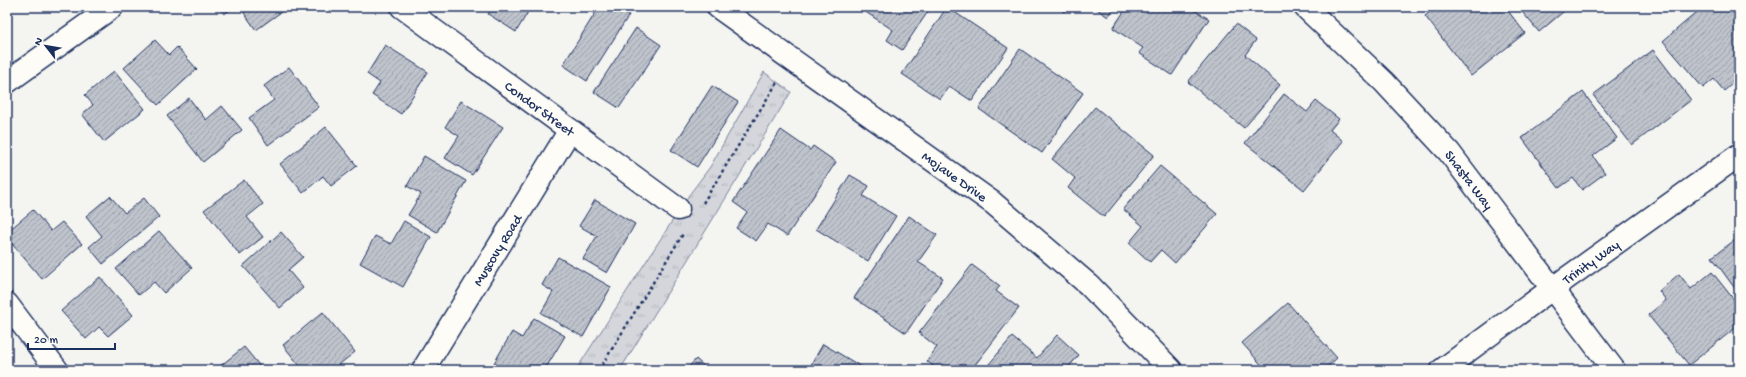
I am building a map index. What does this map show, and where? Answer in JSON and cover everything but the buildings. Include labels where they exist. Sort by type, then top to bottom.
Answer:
[{"type":"street","points":[[7,82],[112,7]]},
{"type":"street","name":"Condor Street","points":[[402,7],[678,209]]},
{"type":"street","name":"Mojave Drive","points":[[718,7],[993,203],[1089,285],[1171,370]]},
{"type":"street","name":"Shasta Way","points":[[1315,10],[1448,152],[1614,370]]},
{"type":"street","name":"Muscovy Road","points":[[423,370],[570,130]]},
{"type":"street","name":"Trinity Way","points":[[1442,370],[1553,288],[1739,155]]},
{"type":"street","points":[[7,304],[57,370]]},
{"type":"green space","points":[[764,72],[791,92],[620,370],[576,370],[689,195],[710,167]]}]
